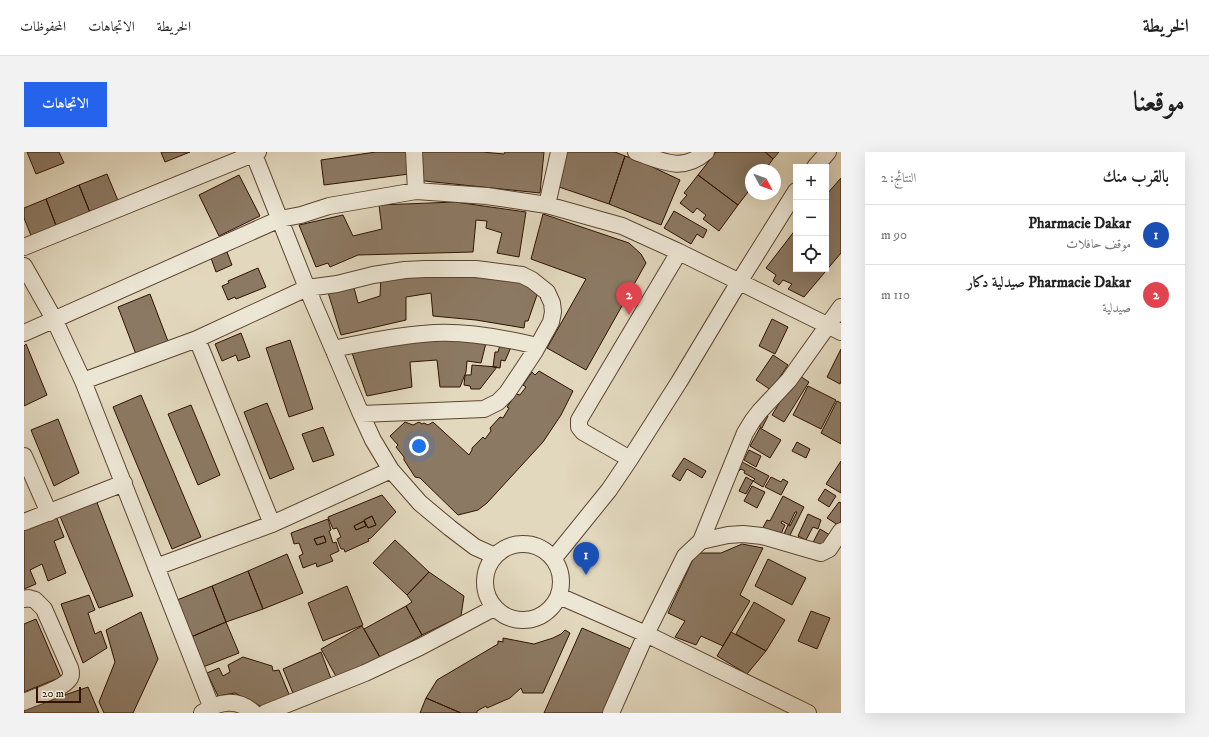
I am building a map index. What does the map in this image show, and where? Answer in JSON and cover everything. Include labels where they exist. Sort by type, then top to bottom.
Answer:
[{"type":"street","points":[[24,247],[255,152],[307,288],[360,414],[390,470],[420,503],[450,528],[475,546],[495,556]]},
{"type":"street","points":[[414,152],[416,191]]},
{"type":"street","points":[[547,204],[559,152]]},
{"type":"street","points":[[636,152],[669,164],[678,164],[694,161],[706,152]]},
{"type":"street","points":[[818,164],[828,152]]},
{"type":"street","points":[[24,333],[280,219],[337,205],[416,191],[487,196],[547,204],[622,226],[679,252],[834,329]]},
{"type":"street","points":[[554,558],[609,490],[630,459],[679,382],[738,282],[793,197]]},
{"type":"street","points":[[630,459],[583,432],[579,427],[578,420],[679,252]]},
{"type":"street","points":[[24,266],[54,319],[83,381],[156,567],[206,710],[221,703],[231,703],[241,705],[254,713]]},
{"type":"street","points":[[83,381],[197,339],[307,288],[338,284],[373,275],[405,270],[476,269],[522,276],[532,280],[547,292],[552,303],[553,312],[551,322],[507,393],[498,402],[490,407],[477,410],[360,414]]},
{"type":"street","points":[[611,713],[646,634],[685,556],[701,541],[745,433],[753,420],[834,329],[841,308]]},
{"type":"street","points":[[333,349],[380,339],[434,333],[468,334],[506,338],[537,346]]},
{"type":"street","points":[[197,339],[272,524]]},
{"type":"street","points":[[24,456],[49,513]]},
{"type":"street","points":[[156,567],[272,524],[390,470]]},
{"type":"street","points":[[24,522],[124,483]]},
{"type":"street","points":[[701,541],[728,535],[743,534],[762,536],[821,553],[829,549],[839,539]]},
{"type":"street","points":[[525,543],[536,545],[545,550],[554,558],[559,566],[562,576],[562,586],[559,596],[552,607],[542,616],[530,620],[517,620],[504,616],[494,608],[488,598],[485,588],[485,576],[488,565],[503,549],[525,543]]},
{"type":"street","points":[[559,596],[646,634],[808,713]]},
{"type":"street","points":[[24,599],[28,598],[35,600],[44,609],[70,668],[71,675],[70,679],[64,684],[24,702]]},
{"type":"street","points":[[265,713],[365,673],[420,647],[494,608]]},
{"type":"building","points":[[27,152],[59,152],[64,163],[36,174]]},
{"type":"building","points":[[161,152],[190,152],[165,162]]},
{"type":"building","points":[[376,152],[406,152],[409,174],[324,185],[321,160]]},
{"type":"building","points":[[417,152],[482,152],[504,154],[505,152],[544,152],[540,193],[415,180]]},
{"type":"building","points":[[565,152],[615,152],[625,156],[609,204],[559,187]]},
{"type":"building","points":[[716,152],[765,152],[773,159],[769,164],[745,164],[745,196],[738,205],[698,175]]},
{"type":"building","points":[[765,152],[779,152],[773,159]]},
{"type":"building","points":[[625,156],[642,162],[680,180],[661,225],[609,204]]},
{"type":"building","points":[[107,174],[119,203],[91,215],[79,185]]},
{"type":"building","points":[[239,175],[260,216],[219,236],[199,195]]},
{"type":"building","points":[[698,175],[738,205],[719,231],[703,219],[706,215],[697,208],[693,213],[680,203],[687,195],[684,193]]},
{"type":"building","points":[[841,178],[841,253],[829,267],[829,200],[829,192]]},
{"type":"building","points":[[79,185],[91,215],[57,228],[46,199]]},
{"type":"building","points":[[46,199],[57,228],[32,238],[24,218],[24,208]]},
{"type":"building","points":[[455,202],[526,212],[519,257],[497,253],[502,233],[486,228],[487,221],[476,220],[473,252],[358,255],[330,267],[328,263],[316,267],[299,225],[343,215],[353,236],[382,229],[379,205]]},
{"type":"building","points":[[674,211],[707,230],[703,238],[697,234],[691,244],[664,228]]},
{"type":"building","points":[[543,214],[629,243],[641,254],[646,263],[586,370],[547,348],[586,279],[531,259]]},
{"type":"building","points":[[793,233],[793,272],[825,272],[804,297],[788,289],[792,284],[783,280],[779,285],[773,281],[776,275],[766,268]]},
{"type":"building","points":[[227,252],[232,265],[216,272],[211,258]]},
{"type":"building","points":[[258,268],[266,287],[236,299],[235,297],[228,300],[222,286],[229,283],[228,281]]},
{"type":"building","points":[[482,272],[523,279],[536,291],[534,292],[537,295],[528,321],[525,321],[524,328],[476,320],[433,316],[431,293],[406,297],[406,320],[341,335],[327,289],[353,284],[358,303],[380,296],[381,276]]},
{"type":"building","points":[[150,294],[169,344],[137,357],[118,307]]},
{"type":"building","points":[[772,319],[788,327],[775,354],[759,346]]},
{"type":"building","points":[[241,333],[250,357],[238,361],[236,355],[222,361],[215,344]]},
{"type":"building","points":[[434,339],[486,343],[481,363],[467,361],[466,372],[460,387],[440,387],[437,360],[410,362],[412,387],[367,396],[351,350]]},
{"type":"building","points":[[290,340],[313,409],[289,417],[266,348]]},
{"type":"building","points":[[26,344],[47,395],[24,406],[24,346]]},
{"type":"building","points":[[500,345],[512,345],[505,361],[501,360],[500,368],[493,367],[495,352],[498,352]]},
{"type":"building","points":[[841,349],[841,381],[840,384],[827,377]]},
{"type":"building","points":[[773,355],[788,365],[771,390],[756,380]]},
{"type":"building","points":[[472,365],[497,367],[480,389],[471,389],[470,386],[464,385],[465,375],[471,375]]},
{"type":"building","points":[[539,371],[573,391],[561,415],[543,442],[487,503],[478,510],[458,515],[420,478],[415,477],[404,460],[404,457],[396,447],[398,445],[390,436],[405,422],[413,425],[419,422],[428,425],[433,422],[469,455],[472,448],[483,437],[485,439],[491,431],[490,428],[500,417],[503,418],[509,408],[507,407],[516,394],[520,395],[526,387],[523,385],[532,372],[535,375]]},
{"type":"building","points":[[797,374],[809,382],[784,422],[772,415]]},
{"type":"building","points":[[808,386],[836,400],[821,429],[793,415]]},
{"type":"building","points":[[141,395],[201,537],[172,549],[113,407]]},
{"type":"building","points":[[837,401],[841,403],[841,444],[821,433]]},
{"type":"building","points":[[267,403],[294,469],[270,479],[244,412]]},
{"type":"building","points":[[191,405],[220,475],[198,485],[168,414]]},
{"type":"building","points":[[761,413],[768,416],[762,428],[756,425]]},
{"type":"building","points":[[58,419],[79,473],[54,486],[31,430]]},
{"type":"building","points":[[323,427],[334,455],[313,462],[302,434]]},
{"type":"building","points":[[760,428],[781,440],[770,458],[750,446]]},
{"type":"building","points":[[797,442],[810,449],[806,458],[792,451]]},
{"type":"building","points":[[749,450],[761,456],[756,467],[744,460]]},
{"type":"building","points":[[684,458],[706,471],[702,478],[687,469],[680,481],[672,476]]},
{"type":"building","points":[[841,461],[841,493],[826,484]]},
{"type":"building","points":[[742,462],[769,476],[763,487],[753,481],[755,479],[744,473],[745,471],[741,469],[739,471],[738,470]]},
{"type":"building","points":[[746,477],[753,481],[746,494],[739,491]]},
{"type":"building","points":[[771,477],[781,482],[783,479],[788,482],[781,495],[765,487]]},
{"type":"building","points":[[752,486],[765,492],[757,508],[744,501]]},
{"type":"building","points":[[825,489],[836,496],[829,507],[818,500]]},
{"type":"building","points":[[382,495],[396,512],[371,538],[368,539],[369,541],[345,552],[344,549],[341,549],[337,539],[341,537],[337,528],[333,529],[328,517]],"holes":[[[372,516],[376,525],[368,528],[364,520]],[[364,521],[366,526],[356,530],[354,526]]]},
{"type":"building","points":[[783,496],[804,507],[788,539],[783,536],[788,525],[790,526],[797,512],[795,512],[789,525],[782,521],[781,523],[785,525],[780,536],[760,533],[767,520],[770,521]]},
{"type":"building","points":[[96,500],[133,596],[99,608],[59,514]]},
{"type":"building","points":[[839,502],[841,503],[841,521],[838,525],[827,518]]},
{"type":"building","points":[[808,514],[821,520],[818,529],[813,527],[806,540],[798,536]]},
{"type":"building","points":[[56,516],[64,537],[54,541],[66,573],[48,581],[42,564],[30,570],[36,584],[24,589],[24,528]]},
{"type":"building","points":[[372,516],[376,525],[368,528],[364,520]]},
{"type":"building","points":[[328,519],[331,530],[329,531],[333,543],[336,542],[339,551],[330,555],[333,561],[317,567],[316,563],[303,568],[299,556],[303,554],[299,543],[294,544],[291,533]],"holes":[[[324,536],[326,542],[317,545],[314,539]]]},
{"type":"building","points":[[364,521],[366,526],[356,530],[354,526]]},
{"type":"building","points":[[820,529],[830,535],[818,557],[808,552]]},
{"type":"building","points":[[324,536],[326,542],[317,545],[314,539]]},
{"type":"building","points":[[395,540],[429,572],[407,595],[373,563]]},
{"type":"building","points":[[742,544],[763,548],[740,595],[750,601],[723,646],[701,636],[696,645],[675,637],[685,621],[668,613],[696,553],[721,553]]},
{"type":"building","points":[[287,554],[303,593],[263,609],[248,571]]},
{"type":"building","points":[[768,559],[806,578],[792,605],[755,586]]},
{"type":"building","points":[[248,571],[263,609],[226,622],[212,586]]},
{"type":"building","points":[[429,572],[464,596],[461,616],[422,635],[406,606],[412,602],[407,595]]},
{"type":"building","points":[[212,586],[226,622],[191,637],[177,600]]},
{"type":"building","points":[[347,586],[363,625],[323,641],[308,603]]},
{"type":"building","points":[[89,595],[95,610],[88,613],[95,634],[101,631],[107,648],[83,663],[61,604]]},
{"type":"building","points":[[754,602],[785,620],[766,651],[736,634]]},
{"type":"building","points":[[406,606],[422,635],[381,659],[364,629]]},
{"type":"building","points":[[811,611],[830,618],[817,649],[798,641]]},
{"type":"building","points":[[141,612],[158,659],[133,713],[104,713],[99,702],[115,662],[106,630]]},
{"type":"building","points":[[36,619],[61,677],[24,692],[24,624]]},
{"type":"building","points":[[226,622],[239,653],[203,667],[191,637]]},
{"type":"building","points":[[362,626],[381,659],[339,682],[321,649]]},
{"type":"building","points":[[582,628],[633,650],[604,713],[544,713]]},
{"type":"building","points":[[565,630],[570,633],[543,693],[523,693],[521,688],[510,698],[487,708],[486,706],[477,711],[477,713],[461,713],[426,698],[437,680],[498,644],[498,641],[503,642],[503,638],[534,644],[553,638]]},
{"type":"building","points":[[731,632],[766,651],[747,674],[717,656]]},
{"type":"building","points":[[321,652],[332,681],[295,698],[283,669]]},
{"type":"building","points":[[243,657],[272,666],[273,671],[279,670],[291,699],[266,709],[235,693],[218,696],[207,673],[219,668],[223,676],[230,672],[228,665]]},
{"type":"building","points":[[88,687],[99,713],[24,713],[24,709]]},
{"type":"building","points":[[426,698],[461,713],[420,713]]},
{"type":"place","name":"Pharmacie Dakar صيدلية دكار","points":[[629,315]]},
{"type":"place","name":"Pharmacie Dakar","points":[[586,575]]}]
